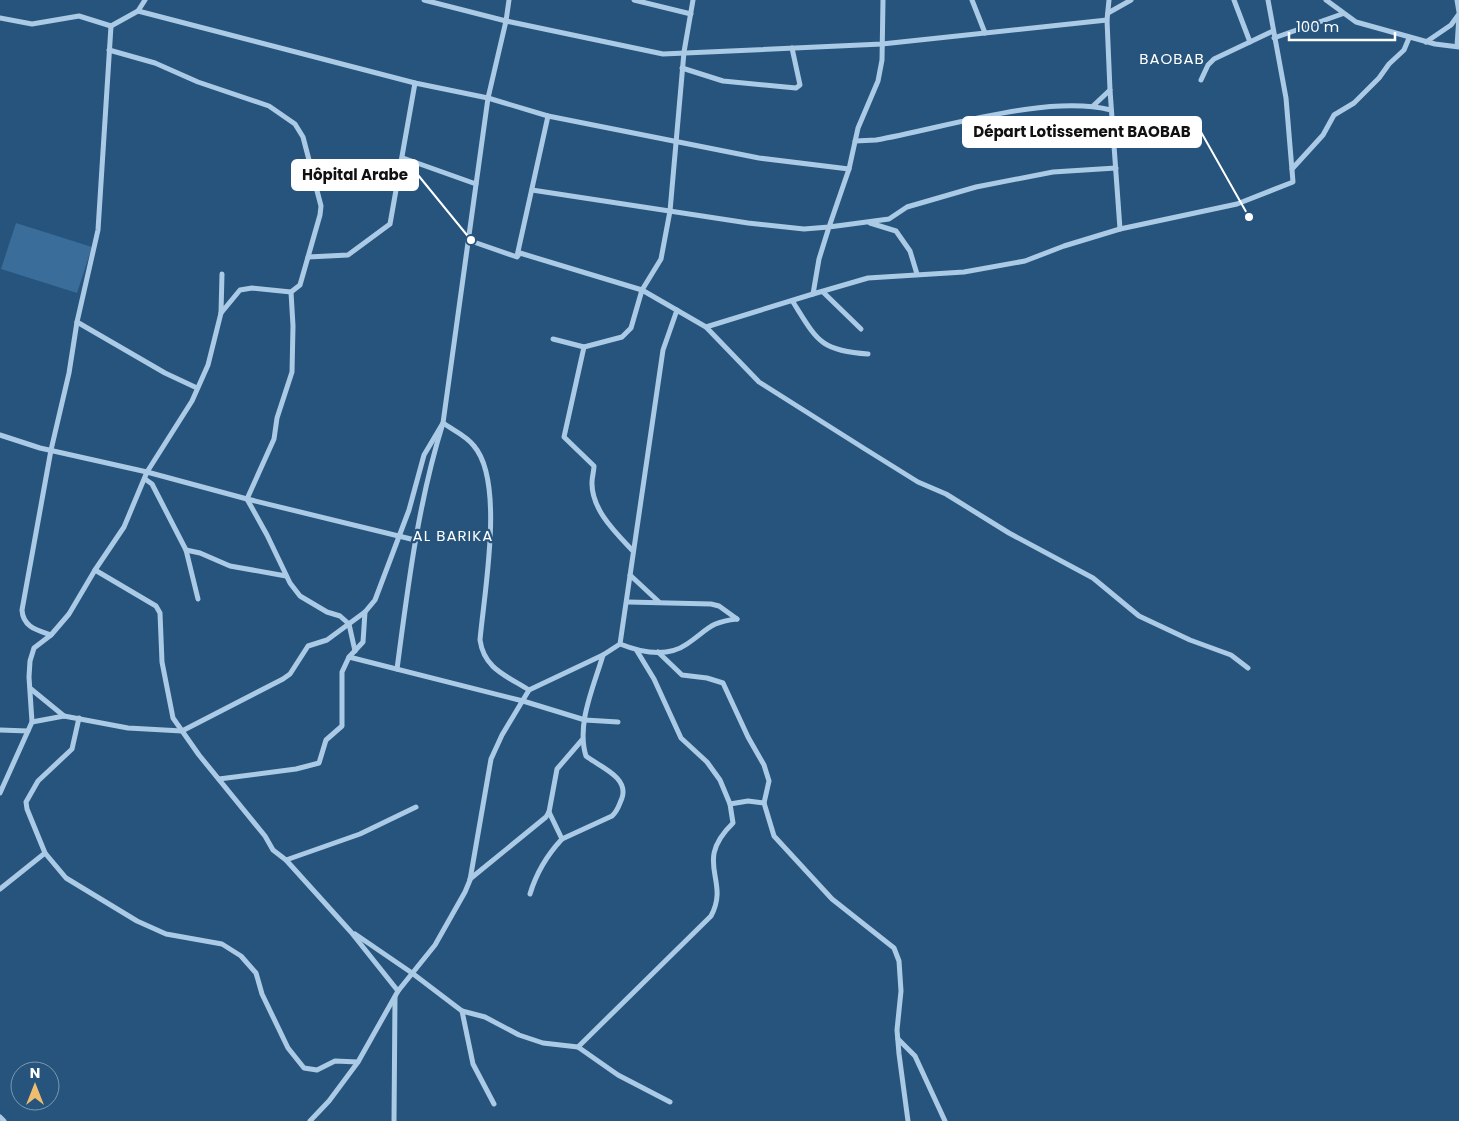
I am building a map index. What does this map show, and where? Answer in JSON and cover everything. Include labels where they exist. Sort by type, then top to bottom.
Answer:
[{"type":"street","points":[[0,18],[32,24],[80,16],[111,26],[138,11],[145,0]]},
{"type":"street","points":[[424,0],[506,21],[651,53],[882,44],[1107,20]]},
{"type":"street","points":[[397,669],[415,540],[430,465],[443,423],[488,98],[509,0]]},
{"type":"street","points":[[634,0],[691,14]]},
{"type":"street","points":[[553,339],[584,347],[622,337],[631,328],[642,290],[664,250],[670,211],[682,68],[693,0]]},
{"type":"street","points":[[813,294],[819,259],[849,169],[855,141],[878,81],[882,44],[883,0]]},
{"type":"street","points":[[972,0],[986,33]]},
{"type":"street","points":[[1109,0],[1107,20],[1110,90],[1120,229]]},
{"type":"street","points":[[1108,13],[1131,0]]},
{"type":"street","points":[[1234,0],[1250,42]]},
{"type":"street","points":[[706,327],[868,278],[964,272],[1025,261],[1064,246],[1120,229],[1237,204],[1293,182],[1287,104],[1268,0]]},
{"type":"street","points":[[1326,0],[1342,14],[1356,22],[1409,38],[1458,46],[1459,14],[1457,0]]},
{"type":"street","points":[[138,11],[415,83],[488,98],[548,116],[759,158],[849,169]]},
{"type":"street","points":[[1274,38],[1342,14]]},
{"type":"street","points":[[1426,42],[1451,25],[1459,14]]},
{"type":"street","points":[[51,635],[30,627],[24,621],[22,610],[51,450],[70,373],[76,322],[98,230],[111,26]]},
{"type":"street","points":[[1201,80],[1208,65],[1214,59],[1273,31]]},
{"type":"street","points":[[1292,168],[1323,135],[1334,115],[1354,103],[1379,78],[1389,64],[1404,50],[1409,38]]},
{"type":"street","points":[[682,68],[723,81],[796,88],[800,85],[792,48]]},
{"type":"street","points":[[109,50],[156,63],[198,82],[269,106],[295,124],[303,138],[320,206],[300,285],[291,292],[252,288],[240,290],[221,313]]},
{"type":"street","points":[[308,257],[348,256],[386,228],[392,218],[415,83]]},
{"type":"street","points":[[1093,106],[1110,90]]},
{"type":"street","points":[[855,141],[881,139],[1037,108],[1093,106],[1111,110]]},
{"type":"street","points":[[517,257],[548,116]]},
{"type":"street","points":[[402,158],[476,184]]},
{"type":"street","points":[[532,190],[777,227],[829,227],[889,219],[907,207],[976,188],[1053,172],[1116,168]]},
{"type":"street","points":[[867,222],[896,231],[910,251],[916,274]]},
{"type":"street","points":[[468,240],[517,257]]},
{"type":"street","points":[[517,257],[520,253],[642,290],[706,327],[760,382],[857,444],[918,482],[946,494],[1010,533],[1093,578],[1139,616],[1190,640],[1231,654],[1248,668]]},
{"type":"street","points":[[0,793],[32,722],[30,661],[34,648],[51,635],[68,614],[124,527],[147,472],[192,401],[208,365],[221,313],[222,274]]},
{"type":"street","points":[[247,499],[274,439],[277,418],[292,372],[293,326],[291,292]]},
{"type":"street","points":[[823,292],[861,329]]},
{"type":"street","points":[[793,302],[813,333],[831,349],[868,354]]},
{"type":"street","points":[[310,1121],[329,1101],[358,1062],[397,994],[435,945],[465,892],[470,880],[491,759],[502,735],[529,690],[603,655],[620,644],[628,602],[632,550],[663,350],[677,310]]},
{"type":"street","points":[[76,322],[165,373],[197,388]]},
{"type":"street","points":[[584,347],[564,437],[594,466],[592,483],[598,508],[613,530],[632,550]]},
{"type":"street","points":[[32,722],[64,716],[128,728],[182,731],[284,679],[290,674],[308,646],[326,640],[365,612],[375,600],[400,537],[424,455],[443,423]]},
{"type":"street","points":[[443,423],[474,445],[482,457],[488,479],[491,525],[480,640],[481,651],[490,665],[529,690]]},
{"type":"street","points":[[0,435],[51,450],[147,472],[247,499],[415,540]]},
{"type":"street","points":[[145,479],[152,484],[186,550],[198,599]]},
{"type":"street","points":[[247,499],[268,534],[286,576],[300,596],[327,612],[340,616],[349,624],[355,651]]},
{"type":"street","points":[[186,550],[200,553],[230,566],[286,576]]},
{"type":"street","points":[[95,570],[149,601],[160,614],[162,662],[173,718],[273,850],[286,860],[352,932],[397,994],[394,1121]]},
{"type":"street","points":[[630,576],[659,602]]},
{"type":"street","points":[[620,644],[636,651],[658,652],[684,646],[710,625],[737,619],[719,606],[711,604],[628,602]]},
{"type":"street","points":[[219,778],[296,769],[318,763],[326,740],[342,726],[342,672],[349,657],[363,642],[365,612]]},
{"type":"street","points":[[578,1047],[711,916],[717,903],[713,853],[723,833],[733,823],[730,804],[720,780],[708,762],[681,738],[654,679],[636,651]]},
{"type":"street","points":[[658,652],[682,675],[707,678],[722,683],[748,738],[764,765],[769,781],[764,803],[774,836],[832,899],[894,948],[899,961],[901,991],[898,1039],[908,1121]]},
{"type":"street","points":[[530,894],[540,869],[562,839],[612,816],[618,811],[624,792],[621,782],[586,756],[582,740],[584,720],[603,655]]},
{"type":"street","points":[[349,657],[523,701],[584,720],[618,722]]},
{"type":"street","points":[[31,688],[64,716]]},
{"type":"street","points":[[79,718],[72,749],[38,781],[26,802],[26,810],[45,853],[66,878],[131,918],[166,934],[222,944],[241,956],[256,972],[262,994],[288,1048],[304,1068],[310,1071],[317,1070],[336,1061],[358,1062]]},
{"type":"street","points":[[0,730],[28,731]]},
{"type":"street","points":[[470,880],[549,812],[559,766],[582,740]]},
{"type":"street","points":[[730,804],[748,801],[764,803]]},
{"type":"street","points":[[286,860],[360,834],[416,807]]},
{"type":"street","points":[[549,812],[562,839]]},
{"type":"street","points":[[0,889],[45,853]]},
{"type":"street","points":[[352,932],[412,973],[462,1011],[485,1016],[519,1035],[535,1040],[578,1047],[618,1075],[670,1102]]},
{"type":"street","points":[[462,1011],[471,1059],[494,1104]]},
{"type":"street","points":[[898,1039],[915,1056],[945,1121]]},
{"type":"street","points":[[0,1117],[4,1121]]},
{"type":"shaded area","points":[[16,223],[92,247],[77,293],[1,269]]},
{"type":"place","name":"Départ Lotissement BAOBAB","points":[[1249,217]]},
{"type":"place","name":"Hôpital Arabe","points":[[471,240]]},
{"type":"district","name":"BAOBAB","points":[[1172,59]]},
{"type":"district","name":"AL BARIKA","points":[[453,536]]}]
